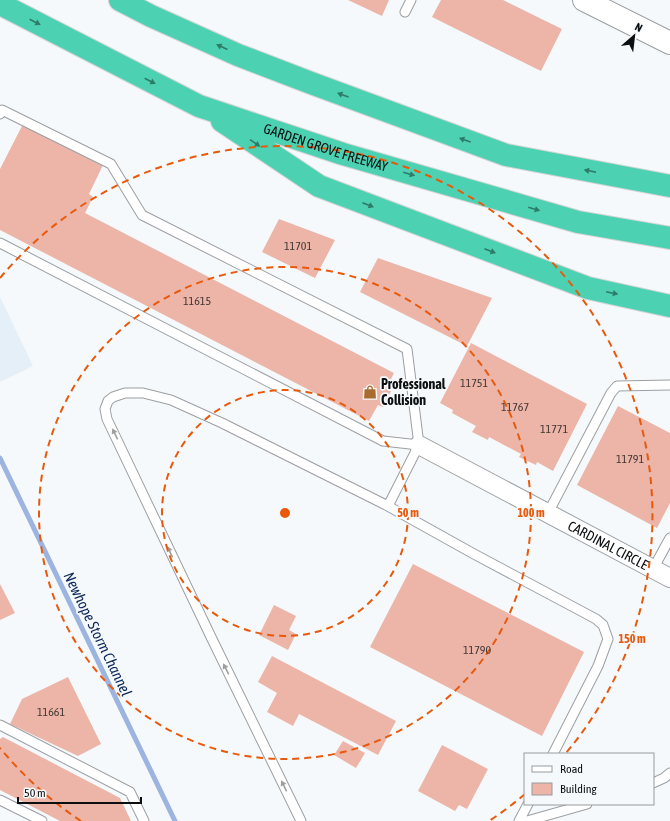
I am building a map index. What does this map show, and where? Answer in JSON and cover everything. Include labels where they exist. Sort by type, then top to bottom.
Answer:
[{"type":"highway","points":[[120,0],[151,16],[238,55],[506,155],[670,186]]},
{"type":"highway","name":"GARDEN GROVE FREEWAY","points":[[0,4],[199,106],[342,154],[578,222],[670,238]]},
{"type":"highway","points":[[199,106],[319,186],[588,288],[670,306]]},
{"type":"highway","points":[[614,176],[670,172]]},
{"type":"main road","points":[[584,0],[670,43]]},
{"type":"street","name":"CARDINAL CIRCLE","points":[[419,445],[670,578]]},
{"type":"lane","points":[[405,12],[411,0]]},
{"type":"lane","points":[[0,114],[2,110],[112,164],[142,215],[407,349],[419,445],[388,506]]},
{"type":"lane","points":[[0,243],[383,441],[419,445]]},
{"type":"lane","points":[[548,513],[611,393],[617,386],[670,385]]},
{"type":"lane","points":[[301,821],[211,638],[107,419],[105,410],[108,401],[113,397],[125,393],[143,393],[171,400],[222,423],[388,506],[596,619],[603,625],[608,639],[598,666],[554,753]]},
{"type":"lane","points":[[653,569],[670,538]]},
{"type":"lane","points":[[0,725],[130,792],[144,821]]},
{"type":"lane","points":[[654,783],[664,778],[670,773]]},
{"type":"lane","points":[[0,800],[42,821]]},
{"type":"lane","points":[[519,821],[527,805]]},
{"type":"lane","points":[[528,821],[584,805]]},
{"type":"shaded area","points":[[0,297],[33,366],[0,382]]},
{"type":"building","points":[[348,0],[389,0],[382,16]]},
{"type":"building","points":[[441,0],[503,0],[562,29],[541,71],[432,17]]},
{"type":"building","points":[[23,124],[103,165],[89,194],[93,197],[85,213],[394,373],[386,389],[391,391],[383,407],[378,405],[369,421],[0,230],[0,169]]},
{"type":"building","points":[[279,219],[335,240],[315,278],[262,252]]},
{"type":"building","points":[[378,258],[492,298],[467,346],[360,292]]},
{"type":"building","points":[[471,343],[587,404],[553,471],[537,462],[536,465],[519,457],[521,454],[489,437],[488,440],[472,432],[476,426],[452,413],[453,410],[440,403]]},
{"type":"building","points":[[618,406],[670,433],[670,503],[657,528],[577,485]]},
{"type":"building","points":[[413,564],[584,652],[542,736],[370,647]]},
{"type":"building","points":[[0,584],[15,613],[0,620]]},
{"type":"building","points":[[274,605],[296,616],[289,630],[296,634],[288,650],[259,635]]},
{"type":"building","points":[[272,656],[396,721],[378,755],[299,714],[293,726],[267,712],[277,693],[258,682]]},
{"type":"building","points":[[68,677],[101,744],[78,756],[10,724],[22,699]]},
{"type":"building","points":[[3,737],[120,798],[131,821],[60,821],[0,790],[0,739]]},
{"type":"building","points":[[343,741],[365,753],[356,768],[334,755]]},
{"type":"building","points":[[442,745],[488,769],[467,809],[459,805],[455,811],[418,791]]},
{"type":"waterway","name":"Newhope Storm Channel","points":[[0,458],[175,821]]},
{"type":"place","name":"Professional Collision","points":[[370,392]]}]
